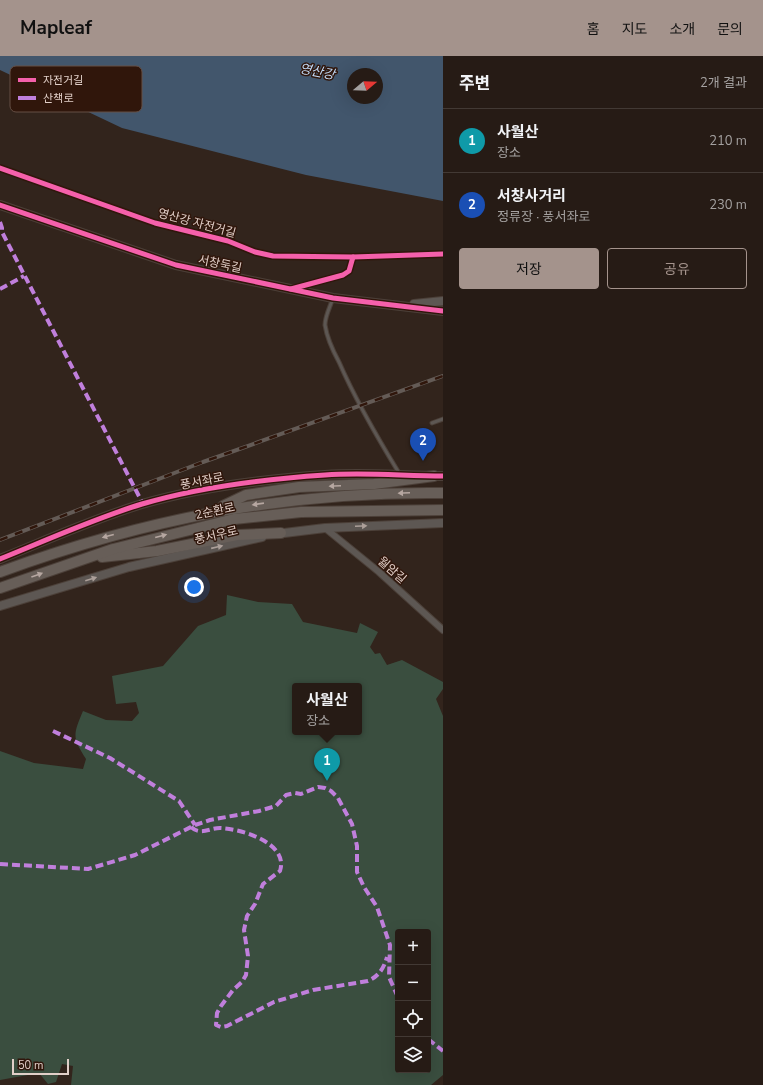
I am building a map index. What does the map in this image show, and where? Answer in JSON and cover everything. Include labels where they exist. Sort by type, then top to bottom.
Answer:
[{"type":"highway","points":[[214,511],[246,495],[299,487],[374,484],[438,476]]},
{"type":"highway","name":"2순환로","points":[[0,572],[86,542],[150,525],[214,511],[297,499],[372,494],[443,493]]},
{"type":"highway","name":"2순환로","points":[[0,588],[79,560],[171,534],[234,519],[301,512],[443,510]]},
{"type":"highway","points":[[79,560],[157,551],[237,535],[281,533]]},
{"type":"street","name":"서창둑길","points":[[0,205],[176,265],[333,298],[443,311]]},
{"type":"street","points":[[401,306],[443,301]]},
{"type":"street","name":"풍서좌로","points":[[0,559],[97,519],[143,504],[219,487],[325,475],[400,474],[438,476]]},
{"type":"street","name":"풍서우로","points":[[0,606],[129,567],[281,533],[325,528],[443,523]]},
{"type":"street","name":"월암길","points":[[325,528],[379,572],[443,630]]},
{"type":"lane","points":[[333,298],[325,324],[331,345],[348,384],[374,432],[400,474]]},
{"type":"lane","points":[[432,423],[443,419]]},
{"type":"green space","points":[[227,595],[258,602],[292,604],[303,622],[357,633],[360,623],[378,632],[370,647],[375,654],[380,653],[387,665],[402,660],[443,682],[443,689],[436,699],[443,716],[443,1075],[431,1085],[71,1085],[73,1066],[62,1064],[56,1082],[48,1084],[39,1073],[0,1080],[0,751],[34,763],[83,769],[86,759],[78,746],[76,731],[83,711],[106,720],[132,721],[139,713],[136,702],[116,704],[112,676],[163,666],[198,626],[226,615]]},
{"type":"water","name":"영산강","points":[[0,56],[443,56],[443,201],[306,175],[122,128],[88,112],[142,112],[142,66],[10,66],[10,75],[0,70]]},
{"type":"railway","points":[[0,540],[203,462],[443,376]]},
{"type":"marked path","points":[[0,222],[2,232],[143,504]]},
{"type":"marked path","points":[[0,289],[24,276]]},
{"type":"marked path","points":[[53,731],[110,758],[179,801],[195,825]]},
{"type":"marked path","points":[[0,864],[88,869],[135,855],[195,825],[210,820],[259,811],[276,806],[286,795],[295,793],[301,794],[318,787],[325,788],[331,791],[338,798],[352,824],[357,846],[357,872],[364,887],[377,907],[390,945],[389,977],[397,995],[397,1001]]},
{"type":"marked path","points":[[191,827],[198,831],[216,828],[229,829],[240,831],[262,839],[271,845],[278,853],[281,861],[280,871],[263,884],[255,904],[247,916],[244,930],[248,956],[246,975],[242,982],[233,990],[221,1006],[217,1013],[216,1025],[221,1027],[227,1026],[274,1002],[313,990],[368,981],[375,977],[380,971],[387,957]]},
{"type":"marked path","points":[[431,1041],[443,1051]]},
{"type":"cycle path","name":"영산강 자전거길","points":[[0,168],[155,223],[228,241],[255,252],[273,256],[353,257],[443,254]]},
{"type":"cycle path","points":[[0,205],[176,265],[333,298],[443,311]]},
{"type":"cycle path","points":[[291,289],[343,275],[349,271],[353,257]]},
{"type":"cycle path","points":[[0,559],[106,516],[164,498],[209,488],[279,479],[340,474],[443,476]]},
{"type":"place","name":"서창사거리","points":[[423,461]]},
{"type":"place","name":"사월산","points":[[327,781]]}]
